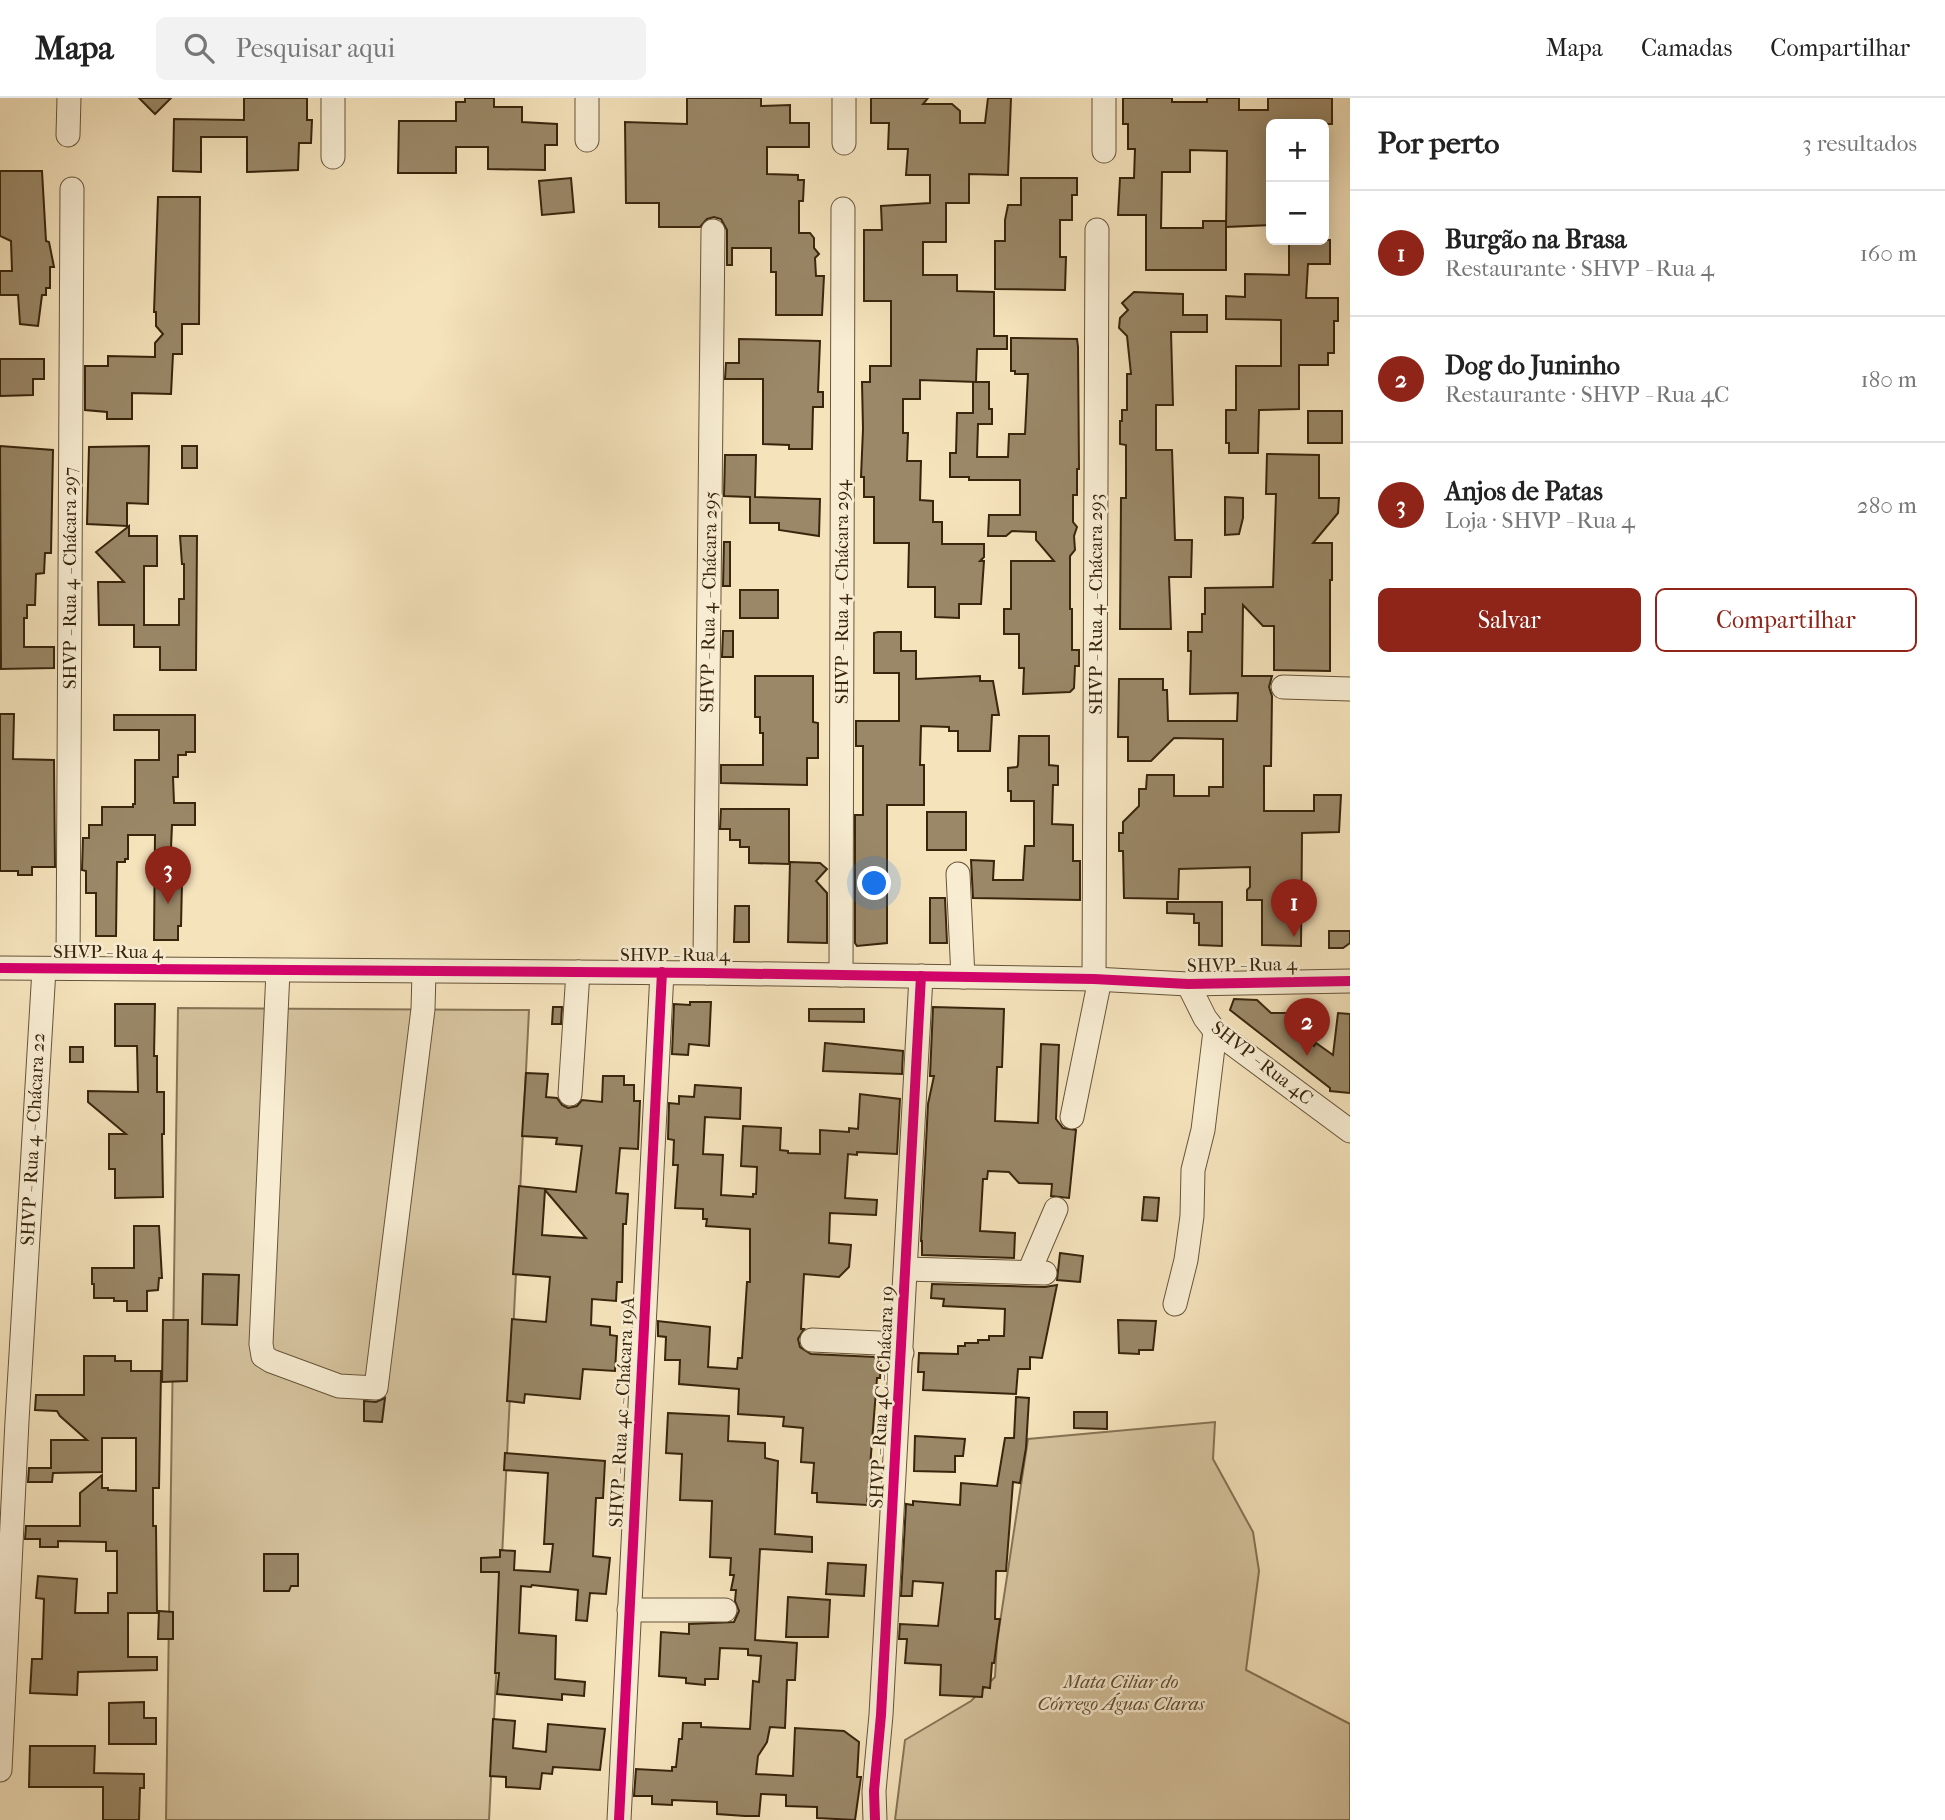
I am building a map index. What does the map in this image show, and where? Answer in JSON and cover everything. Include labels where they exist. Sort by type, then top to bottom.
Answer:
[{"type":"street","points":[[68,135],[69,98]]},
{"type":"street","points":[[333,98],[333,157]]},
{"type":"street","points":[[587,98],[587,140]]},
{"type":"street","points":[[844,98],[844,143]]},
{"type":"street","points":[[1104,98],[1104,151]]},
{"type":"street","name":"SHVP - Rua 4 - Chácara 297","points":[[68,968],[72,189]]},
{"type":"street","name":"SHVP - Rua 4 - Chácara 294","points":[[841,975],[843,209]]},
{"type":"street","name":"SHVP - Rua 4 - Chácara 293","points":[[1072,1117],[1097,979],[1097,230]]},
{"type":"street","name":"SHVP - Rua 4 - Chácara 295","points":[[707,972],[705,929],[713,231]]},
{"type":"street","points":[[1283,687],[1350,689]]},
{"type":"street","points":[[958,874],[963,976]]},
{"type":"street","name":"SHVP - Rua 4","points":[[0,968],[707,972],[1097,979],[1188,984],[1350,981]]},
{"type":"street","name":"SHVP - Rua 4 - Chácara 22","points":[[0,1770],[44,969]]},
{"type":"street","points":[[278,971],[262,1304],[263,1356],[339,1386],[376,1388],[423,1009],[424,972]]},
{"type":"street","points":[[570,1094],[578,972]]},
{"type":"street","name":"SHVP - Rua 4c - Chácara 19A","points":[[620,1820],[662,972]]},
{"type":"street","name":"SHVP - Rua 4C - Chácara 19","points":[[875,1820],[874,1791],[881,1715],[902,1353],[921,976]]},
{"type":"street","name":"SHVP - Rua 4C","points":[[1188,984],[1205,1018],[1215,1031],[1350,1131]]},
{"type":"street","points":[[1175,1304],[1186,1260],[1194,1170],[1215,1031]]},
{"type":"street","points":[[906,1269],[1037,1272],[1056,1209]]},
{"type":"street","points":[[813,1340],[879,1343],[902,1353]]},
{"type":"street","points":[[629,1610],[725,1610]]},
{"type":"green space","points":[[178,1008],[529,1010],[489,1820],[166,1820]]},
{"type":"green space","name":"Mata Ciliar do Córrego Águas Claras","points":[[1215,1422],[1213,1459],[1253,1532],[1259,1571],[1246,1670],[1350,1724],[1350,1820],[895,1820],[905,1740],[971,1701],[995,1677],[997,1642],[1028,1439]]},
{"type":"building","points":[[139,98],[171,98],[155,114]]},
{"type":"building","points":[[244,98],[307,98],[307,120],[312,120],[311,143],[299,143],[298,170],[247,172],[247,137],[201,137],[201,172],[173,171],[174,119],[244,120]]},
{"type":"building","points":[[465,98],[494,98],[494,107],[522,107],[522,122],[557,124],[557,145],[545,145],[545,170],[488,169],[488,147],[456,147],[456,173],[398,173],[399,121],[456,121],[456,102],[465,102]]},
{"type":"building","points":[[687,98],[761,98],[761,106],[790,105],[790,123],[809,123],[809,147],[767,147],[767,174],[798,175],[798,180],[804,180],[803,201],[799,201],[799,233],[810,233],[814,238],[814,248],[819,254],[815,258],[816,276],[824,276],[822,315],[776,315],[776,272],[771,272],[771,248],[732,248],[732,265],[727,265],[727,230],[721,219],[707,219],[700,227],[659,227],[659,203],[626,203],[625,122],[687,124]]},
{"type":"building","points":[[871,98],[928,98],[923,104],[952,104],[960,111],[960,123],[985,123],[988,98],[1011,98],[1008,175],[969,174],[969,203],[946,203],[946,242],[923,242],[923,275],[957,275],[957,291],[994,292],[994,336],[1007,336],[1007,349],[977,349],[976,382],[920,380],[920,399],[903,399],[903,433],[908,433],[907,461],[921,461],[920,500],[933,501],[933,522],[942,522],[942,544],[984,544],[984,557],[980,561],[984,561],[981,604],[959,604],[959,618],[935,617],[935,587],[908,587],[909,543],[874,543],[874,497],[864,497],[864,477],[861,477],[862,382],[870,382],[870,366],[891,366],[891,301],[864,301],[864,230],[882,230],[881,206],[930,203],[930,175],[906,175],[908,149],[888,149],[889,123],[871,123]]},
{"type":"building","points":[[1123,98],[1172,98],[1172,102],[1207,102],[1207,98],[1239,98],[1239,110],[1268,110],[1268,98],[1332,98],[1332,124],[1329,124],[1329,119],[1266,119],[1266,225],[1226,227],[1226,270],[1146,270],[1146,215],[1118,215],[1120,178],[1134,178],[1135,149],[1128,149],[1128,124],[1123,124]],"holes":[[[1190,150],[1227,151],[1226,227],[1226,221],[1203,221],[1203,228],[1161,228],[1162,172],[1190,172]]]},
{"type":"building","points":[[0,171],[42,171],[46,241],[49,242],[54,267],[50,267],[50,288],[46,288],[46,295],[42,295],[38,326],[20,324],[18,295],[0,295],[0,271],[12,271],[11,241],[0,236]]},
{"type":"building","points":[[571,178],[574,212],[542,215],[539,181]]},
{"type":"building","points":[[1021,178],[1077,178],[1077,195],[1072,195],[1072,220],[1060,220],[1060,257],[1066,257],[1065,290],[995,289],[995,241],[1005,241],[1008,205],[1021,205]]},
{"type":"building","points":[[158,197],[200,197],[199,324],[182,324],[182,354],[173,354],[171,394],[132,393],[132,419],[107,419],[107,412],[85,410],[85,366],[108,366],[108,356],[155,357],[155,343],[163,334],[156,326],[154,312]]},
{"type":"building","points":[[1330,240],[1330,264],[1308,264],[1306,298],[1338,298],[1338,321],[1334,321],[1334,353],[1328,353],[1328,365],[1299,365],[1299,409],[1259,410],[1258,453],[1229,453],[1229,443],[1226,443],[1226,410],[1236,410],[1236,366],[1281,366],[1281,320],[1226,319],[1226,296],[1245,297],[1245,274],[1289,275],[1289,245],[1329,245]]},
{"type":"building","points":[[1134,292],[1183,294],[1183,315],[1207,315],[1207,332],[1171,332],[1173,405],[1156,405],[1156,450],[1172,450],[1175,540],[1192,540],[1191,577],[1169,577],[1171,629],[1120,629],[1121,498],[1126,498],[1126,445],[1120,444],[1120,421],[1122,410],[1127,410],[1127,374],[1131,374],[1127,336],[1119,328],[1120,318],[1128,310],[1122,303]]},
{"type":"building","points":[[1011,338],[1077,339],[1079,469],[1077,495],[1073,495],[1073,522],[1077,527],[1074,536],[1075,550],[1070,556],[1070,609],[1072,650],[1079,650],[1079,666],[1075,666],[1074,688],[1070,692],[1023,694],[1024,668],[1019,668],[1019,634],[1004,634],[1004,609],[1011,609],[1011,561],[1054,561],[1036,540],[1036,532],[1012,531],[1006,536],[988,536],[989,515],[1020,515],[1020,480],[969,480],[969,477],[950,477],[950,453],[956,453],[957,413],[973,413],[973,382],[989,382],[989,409],[992,409],[992,424],[978,424],[977,457],[1008,457],[1009,434],[1025,434],[1028,374],[1015,374],[1015,371],[1011,371]]},
{"type":"building","points":[[739,339],[820,341],[818,392],[823,392],[823,407],[813,407],[812,449],[789,449],[789,445],[763,444],[763,379],[725,379],[726,363],[739,363]]},
{"type":"building","points":[[0,359],[44,359],[44,379],[33,379],[33,395],[0,396]]},
{"type":"building","points":[[1308,411],[1342,411],[1342,443],[1308,443]]},
{"type":"building","points":[[0,446],[53,450],[51,553],[45,553],[44,573],[36,574],[35,605],[27,605],[24,647],[54,647],[54,668],[1,669]]},
{"type":"building","points":[[149,446],[148,504],[127,503],[127,526],[87,524],[89,447]]},
{"type":"building","points":[[182,446],[197,446],[197,468],[182,468]]},
{"type":"building","points":[[1267,454],[1319,455],[1319,498],[1339,498],[1338,513],[1313,543],[1332,543],[1330,671],[1274,670],[1274,626],[1263,626],[1243,605],[1242,676],[1272,676],[1269,687],[1272,696],[1271,766],[1264,766],[1264,811],[1314,811],[1314,795],[1341,795],[1339,832],[1302,833],[1301,946],[1262,945],[1262,900],[1247,900],[1250,867],[1179,869],[1178,899],[1124,898],[1123,851],[1119,851],[1119,833],[1123,833],[1123,822],[1139,806],[1139,789],[1146,789],[1147,775],[1174,775],[1174,796],[1209,796],[1209,787],[1223,787],[1223,739],[1174,738],[1151,761],[1128,761],[1128,737],[1118,737],[1119,679],[1163,679],[1163,690],[1167,690],[1168,721],[1237,721],[1238,693],[1190,694],[1191,651],[1188,651],[1188,632],[1202,632],[1205,588],[1273,587],[1276,494],[1266,494]]},
{"type":"building","points":[[725,455],[756,455],[755,497],[820,499],[819,536],[779,530],[779,523],[750,523],[750,497],[724,496]]},
{"type":"building","points":[[1225,497],[1243,498],[1243,518],[1239,534],[1225,535]]},
{"type":"building","points":[[129,526],[129,536],[157,536],[157,566],[144,566],[144,625],[179,625],[179,599],[184,599],[184,564],[180,536],[197,536],[196,670],[160,670],[160,647],[134,647],[134,625],[99,625],[98,582],[124,582],[96,552]]},
{"type":"building","points":[[724,542],[730,542],[730,586],[723,586]]},
{"type":"building","points":[[740,590],[778,590],[778,618],[740,618]]},
{"type":"building","points":[[723,631],[733,631],[733,657],[722,657]]},
{"type":"building","points":[[901,632],[901,651],[916,651],[916,679],[980,676],[980,681],[993,681],[999,715],[992,715],[990,751],[958,751],[958,731],[949,731],[949,727],[921,726],[920,765],[924,765],[924,805],[887,805],[887,943],[857,946],[855,815],[863,815],[863,746],[856,746],[856,721],[899,721],[899,673],[874,673],[874,633]]},
{"type":"building","points":[[755,676],[813,676],[813,722],[818,723],[818,758],[807,758],[807,785],[721,783],[721,765],[763,765],[763,733],[760,733],[760,717],[755,717]]},
{"type":"building","points":[[0,714],[14,714],[13,759],[54,760],[55,867],[32,867],[32,875],[18,875],[18,871],[0,871]]},
{"type":"building","points":[[114,715],[195,715],[195,752],[178,755],[178,777],[173,777],[174,803],[195,803],[195,825],[172,825],[170,871],[179,871],[179,882],[182,882],[178,940],[154,940],[155,835],[128,835],[128,859],[125,859],[125,862],[117,862],[116,936],[96,936],[96,893],[86,893],[86,871],[82,870],[83,838],[89,838],[89,825],[102,825],[102,807],[133,807],[135,804],[135,760],[159,760],[159,730],[114,730]]},
{"type":"building","points":[[1019,736],[1049,736],[1049,765],[1058,766],[1058,785],[1053,785],[1052,824],[1073,825],[1073,861],[1080,861],[1080,900],[973,898],[971,860],[994,861],[993,880],[1023,880],[1025,846],[1034,846],[1034,801],[1011,801],[1011,791],[1008,791],[1008,768],[1018,765]]},
{"type":"building","points":[[721,809],[789,809],[789,864],[749,863],[749,847],[740,847],[740,840],[730,840],[730,829],[720,829]]},
{"type":"building","points":[[927,812],[966,812],[966,850],[927,850]]},
{"type":"building","points":[[790,862],[820,863],[827,869],[816,881],[827,893],[827,943],[788,942]]},
{"type":"building","points":[[930,898],[945,898],[947,943],[930,943]]},
{"type":"building","points":[[1167,902],[1222,902],[1222,946],[1199,945],[1199,923],[1194,923],[1194,914],[1167,913]]},
{"type":"building","points":[[735,906],[749,906],[749,942],[734,942]]},
{"type":"building","points":[[1329,931],[1350,931],[1350,943],[1343,948],[1329,948]]},
{"type":"building","points":[[1234,999],[1257,1000],[1271,1013],[1301,1013],[1295,1032],[1314,1046],[1316,1043],[1333,1055],[1338,1013],[1350,1014],[1350,1093],[1330,1091],[1330,1088],[1230,1010]]},
{"type":"building","points":[[690,1002],[711,1002],[709,1046],[689,1044],[688,1055],[672,1054],[674,1004],[690,1005]]},
{"type":"building","points":[[115,1004],[155,1004],[154,1056],[157,1056],[157,1092],[164,1092],[163,1197],[115,1198],[115,1169],[109,1169],[109,1134],[126,1134],[88,1102],[88,1091],[138,1092],[137,1046],[115,1046]]},
{"type":"building","points":[[553,1007],[562,1007],[561,1024],[552,1024]]},
{"type":"building","points":[[933,1007],[1004,1009],[1002,1067],[997,1067],[995,1121],[1038,1123],[1041,1044],[1059,1045],[1056,1119],[1063,1128],[1076,1130],[1069,1198],[1051,1196],[1052,1184],[1019,1183],[1009,1172],[988,1171],[987,1179],[983,1179],[980,1231],[1015,1233],[1014,1258],[922,1255],[928,1104],[934,1076],[930,1076]]},
{"type":"building","points":[[809,1009],[864,1009],[864,1022],[809,1021]]},
{"type":"building","points":[[825,1043],[903,1051],[902,1074],[823,1071]]},
{"type":"building","points":[[70,1047],[83,1047],[83,1062],[70,1062]]},
{"type":"building","points":[[526,1073],[548,1074],[546,1097],[557,1098],[568,1108],[577,1106],[582,1100],[602,1102],[603,1076],[624,1076],[624,1085],[634,1085],[634,1101],[640,1101],[638,1149],[620,1148],[616,1193],[628,1194],[626,1224],[623,1224],[622,1282],[617,1282],[616,1301],[592,1299],[591,1325],[610,1327],[610,1335],[617,1336],[615,1371],[583,1369],[580,1399],[525,1394],[524,1403],[507,1401],[512,1319],[546,1322],[550,1277],[513,1274],[519,1186],[576,1192],[582,1146],[556,1144],[557,1138],[522,1136]],"holes":[[[545,1190],[586,1238],[542,1235]]]},
{"type":"building","points":[[695,1085],[741,1088],[740,1119],[705,1117],[703,1154],[723,1155],[721,1195],[753,1197],[753,1194],[756,1194],[757,1167],[741,1166],[743,1126],[781,1128],[780,1150],[788,1153],[820,1154],[820,1130],[849,1132],[849,1128],[858,1129],[860,1094],[900,1099],[897,1154],[848,1154],[845,1198],[877,1200],[876,1215],[830,1213],[829,1243],[851,1245],[849,1267],[839,1277],[804,1274],[801,1329],[804,1329],[798,1339],[800,1347],[811,1354],[881,1359],[880,1378],[877,1378],[867,1505],[817,1502],[817,1493],[812,1493],[814,1463],[801,1462],[803,1428],[783,1426],[784,1417],[738,1414],[739,1389],[679,1384],[680,1360],[665,1360],[666,1337],[658,1336],[658,1321],[710,1327],[708,1367],[737,1369],[738,1358],[742,1358],[747,1282],[750,1282],[750,1229],[706,1226],[707,1219],[703,1219],[703,1209],[675,1208],[678,1165],[673,1165],[674,1140],[668,1139],[669,1103],[679,1104],[679,1096],[694,1097]]},
{"type":"building","points":[[1144,1197],[1159,1198],[1157,1221],[1142,1220]]},
{"type":"building","points":[[134,1226],[159,1226],[162,1278],[159,1278],[158,1290],[147,1291],[147,1311],[127,1311],[127,1301],[94,1298],[92,1268],[134,1268]]},
{"type":"building","points":[[1060,1253],[1083,1256],[1080,1282],[1057,1280]]},
{"type":"building","points":[[203,1274],[239,1275],[237,1325],[202,1324]]},
{"type":"building","points":[[932,1284],[1057,1285],[1042,1358],[1030,1357],[1030,1369],[1018,1369],[1016,1394],[923,1390],[924,1372],[918,1372],[919,1353],[958,1354],[958,1346],[965,1346],[965,1343],[989,1340],[989,1336],[1004,1336],[1005,1309],[943,1306],[944,1299],[931,1298]]},
{"type":"building","points":[[163,1320],[188,1320],[187,1381],[162,1382]]},
{"type":"building","points":[[1118,1320],[1156,1321],[1153,1350],[1139,1350],[1139,1354],[1119,1353]]},
{"type":"building","points":[[84,1356],[115,1356],[115,1361],[131,1361],[131,1371],[161,1371],[159,1488],[153,1488],[157,1613],[128,1613],[128,1657],[157,1657],[157,1670],[78,1672],[77,1695],[30,1693],[32,1659],[42,1659],[44,1599],[36,1598],[38,1576],[77,1579],[75,1613],[108,1613],[108,1593],[117,1593],[117,1551],[106,1551],[106,1542],[58,1541],[58,1547],[40,1547],[40,1539],[25,1539],[26,1526],[80,1526],[80,1493],[102,1475],[102,1488],[136,1491],[136,1438],[102,1438],[102,1472],[53,1473],[52,1482],[28,1482],[29,1468],[51,1468],[51,1440],[87,1440],[57,1411],[35,1410],[36,1395],[84,1395]]},
{"type":"building","points":[[1016,1397],[1029,1398],[1026,1448],[1020,1483],[1013,1482],[1006,1571],[996,1571],[995,1619],[1000,1619],[990,1688],[983,1687],[982,1697],[940,1695],[941,1665],[905,1663],[907,1639],[899,1639],[900,1624],[938,1626],[943,1583],[913,1581],[912,1596],[901,1596],[906,1504],[913,1505],[913,1501],[960,1505],[961,1483],[997,1486],[1005,1438],[1014,1438]]},
{"type":"building","points":[[385,1398],[382,1422],[364,1421],[364,1401],[376,1402]]},
{"type":"building","points":[[1074,1412],[1107,1412],[1107,1429],[1074,1428]]},
{"type":"building","points":[[668,1413],[729,1416],[728,1441],[765,1443],[765,1458],[778,1461],[775,1534],[812,1537],[812,1552],[760,1549],[755,1640],[797,1643],[795,1680],[787,1680],[785,1728],[770,1727],[767,1742],[758,1756],[756,1774],[793,1776],[795,1728],[844,1731],[859,1742],[857,1777],[861,1777],[855,1820],[817,1818],[817,1807],[786,1806],[786,1795],[761,1794],[759,1816],[717,1814],[717,1802],[672,1800],[672,1805],[652,1804],[652,1796],[634,1796],[636,1769],[672,1771],[672,1767],[676,1767],[683,1723],[701,1723],[701,1727],[750,1729],[753,1681],[759,1682],[761,1656],[748,1655],[748,1649],[720,1648],[718,1679],[705,1679],[705,1685],[686,1683],[686,1678],[659,1676],[661,1632],[689,1634],[689,1624],[734,1622],[739,1611],[735,1601],[736,1590],[731,1590],[734,1575],[730,1575],[731,1558],[710,1557],[712,1501],[680,1500],[682,1454],[666,1453]]},
{"type":"building","points":[[915,1436],[965,1439],[963,1456],[955,1456],[955,1472],[914,1471]]},
{"type":"building","points":[[505,1453],[605,1461],[603,1498],[596,1498],[593,1556],[610,1558],[606,1594],[590,1593],[587,1621],[576,1620],[578,1590],[521,1586],[519,1633],[556,1636],[555,1679],[585,1682],[584,1696],[562,1694],[562,1700],[497,1694],[499,1673],[495,1673],[499,1572],[481,1572],[481,1558],[500,1557],[500,1550],[515,1551],[514,1570],[550,1572],[553,1544],[544,1544],[548,1473],[504,1470]]},
{"type":"building","points":[[264,1554],[298,1554],[298,1586],[291,1586],[289,1591],[264,1591]]},
{"type":"building","points":[[828,1563],[866,1565],[864,1596],[826,1594]]},
{"type":"building","points":[[788,1597],[830,1600],[828,1637],[786,1637]]},
{"type":"building","points":[[159,1611],[173,1612],[173,1639],[158,1639]]},
{"type":"building","points":[[144,1702],[144,1718],[156,1718],[156,1744],[109,1744],[109,1703]]},
{"type":"building","points":[[493,1719],[515,1721],[513,1748],[546,1752],[548,1724],[605,1729],[600,1770],[553,1767],[552,1774],[542,1773],[540,1789],[506,1787],[506,1777],[490,1776]]},
{"type":"building","points":[[30,1746],[95,1746],[94,1773],[144,1774],[144,1788],[140,1788],[139,1820],[103,1820],[103,1787],[29,1787]]},
{"type":"cycle path","points":[[0,968],[707,973],[1094,979],[1188,984],[1350,981]]},
{"type":"cycle path","points":[[619,1820],[662,972]]},
{"type":"cycle path","points":[[875,1820],[874,1791],[881,1715],[921,976]]},
{"type":"place","name":"Anjos de Patas","points":[[168,904]]},
{"type":"place","name":"Burgão na Brasa","points":[[1294,937]]},
{"type":"place","name":"Dog do Juninho","points":[[1307,1056]]}]
